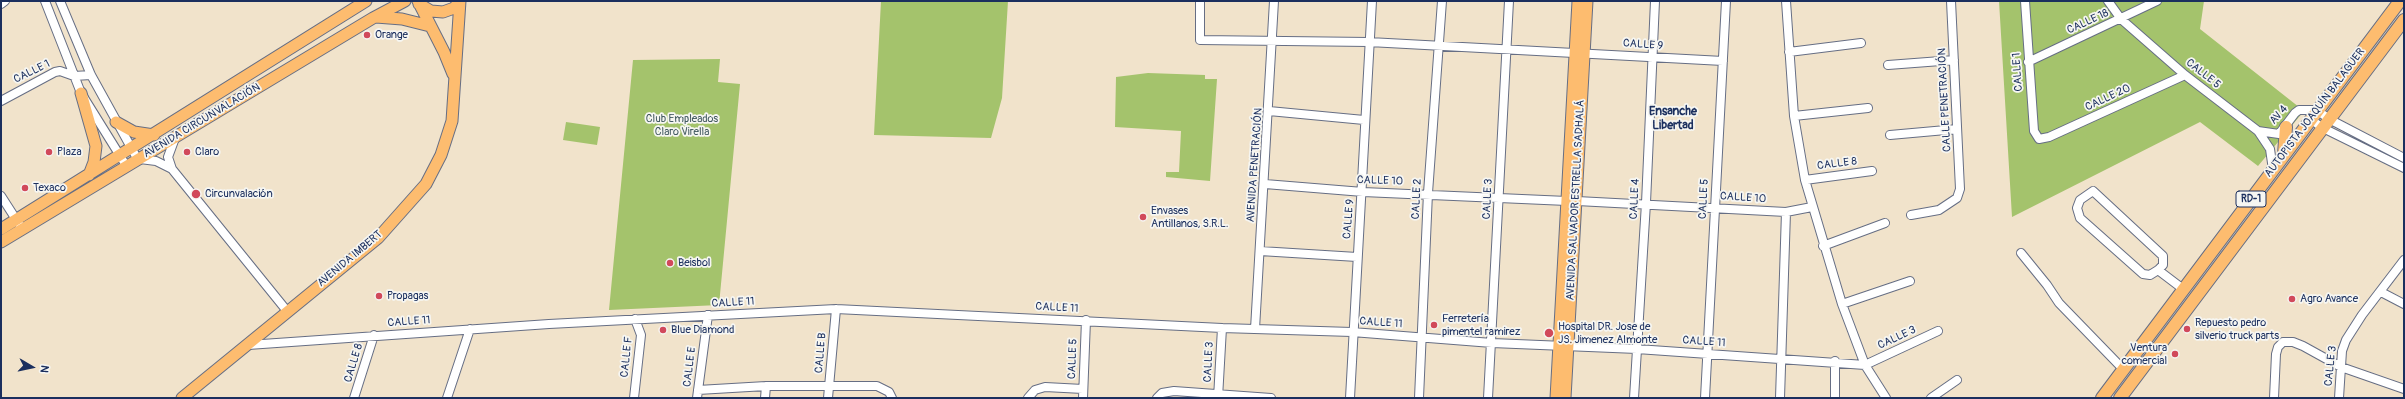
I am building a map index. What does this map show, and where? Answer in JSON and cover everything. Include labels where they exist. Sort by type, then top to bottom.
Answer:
[{"type":"highway","name":"AUTOPISTA JOAQUÍN BALAGUER","points":[[2102,398],[2400,1]]},
{"type":"highway","name":"AUTOPISTA JOAQUÍN BALAGUER","points":[[2120,398],[2404,20]]},
{"type":"highway","points":[[2283,156],[2286,127]]},
{"type":"main road","name":"AVENIDA CIRCUNVALACIÓN","points":[[1,229],[154,135],[366,1]]},
{"type":"main road","name":"AVENIDA CIRCUNVALACIÓN","points":[[1,242],[373,18],[405,1]]},
{"type":"main road","name":"AVENIDA SALVADOR ESTRELLA SADHALÁ","points":[[1578,1],[1580,52]]},
{"type":"main road","name":"AVENIDA SALVADOR ESTRELLA SADHALÁ","points":[[1556,398],[1563,345],[1580,52],[1587,1]]},
{"type":"main road","points":[[419,3],[436,12],[448,11],[460,2]]},
{"type":"main road","name":"AVENIDA IMBERT","points":[[182,398],[378,238],[426,184],[447,140],[452,121],[460,2]]},
{"type":"main road","name":"AVENIDA IMBERT","points":[[419,3],[444,52],[454,79]]},
{"type":"main road","points":[[373,18],[402,18],[430,26]]},
{"type":"main road","points":[[81,93],[96,146],[94,162],[89,175]]},
{"type":"main road","points":[[116,122],[134,132],[154,135]]},
{"type":"main road","name":"AVENIDA SALVADOR ESTRELLA SADHALÁ","points":[[1563,345],[1565,398]]},
{"type":"street","points":[[1,4],[5,1]]},
{"type":"street","points":[[45,1],[81,93],[127,167]]},
{"type":"street","points":[[60,1],[91,75],[131,149],[139,160],[156,161],[172,169]]},
{"type":"street","name":"CALLE 9","points":[[1200,1],[1200,40],[1369,42],[1439,47],[1580,52],[1723,61]]},
{"type":"street","name":"AVENIDA PENETRACIÓN","points":[[1255,330],[1265,184],[1274,1]]},
{"type":"street","name":"CALLE 9","points":[[1350,398],[1352,332],[1363,192],[1364,120],[1372,1]]},
{"type":"street","name":"CALLE 2","points":[[1419,398],[1428,193],[1442,1]]},
{"type":"street","name":"CALLE 3","points":[[1488,398],[1500,196],[1509,1]]},
{"type":"street","name":"CALLE 4","points":[[1634,398],[1646,203],[1655,1]]},
{"type":"street","name":"CALLE 5","points":[[1705,398],[1706,354],[1726,1]]},
{"type":"street","points":[[1786,1],[1794,116],[1805,180],[1823,246],[1842,304],[1865,365],[1886,398]]},
{"type":"street","name":"CALLE PENETRACIÓN","points":[[1911,215],[1939,210],[1957,198],[1961,177],[1951,1]]},
{"type":"street","name":"CALLE 1","points":[[2025,1],[2028,62],[2034,131],[2039,139]]},
{"type":"street","name":"CALLE 5","points":[[2108,1],[2121,19],[2186,75],[2258,131],[2270,149],[2273,170]]},
{"type":"street","name":"CALLE 18","points":[[2028,62],[2157,1]]},
{"type":"street","points":[[58,37],[71,29]]},
{"type":"street","points":[[1789,52],[1861,43]]},
{"type":"street","points":[[1888,65],[1954,60]]},
{"type":"street","name":"CALLE 1","points":[[1,100],[54,72],[60,71],[74,76],[91,75]]},
{"type":"street","name":"CALLE 20","points":[[2039,139],[2049,137],[2186,75]]},
{"type":"street","points":[[1794,116],[1868,108]]},
{"type":"street","name":"AV 4","points":[[2258,131],[2274,135],[2279,134],[2286,127],[2291,117],[2299,110],[2314,114]]},
{"type":"street","points":[[1269,111],[1364,120]]},
{"type":"street","points":[[2314,114],[2326,123],[2404,168]]},
{"type":"street","points":[[2326,123],[2404,158]]},
{"type":"street","points":[[1890,135],[1958,129]]},
{"type":"street","points":[[175,137],[168,156],[172,169],[287,311]]},
{"type":"street","name":"CALLE 8","points":[[1805,180],[1872,171]]},
{"type":"street","name":"CALLE 10","points":[[1265,184],[1363,192],[1500,196],[1786,212],[1812,207]]},
{"type":"street","points":[[2089,192],[2097,192],[2163,256],[2163,265],[2158,270],[2150,275],[2143,274],[2080,218],[2077,208],[2080,200],[2089,192]]},
{"type":"street","points":[[1,196],[23,230]]},
{"type":"street","points":[[1780,398],[1786,212]]},
{"type":"street","points":[[1823,246],[1885,224]]},
{"type":"street","points":[[1260,251],[1357,257]]},
{"type":"street","points":[[2020,254],[2047,285],[2059,303],[2123,369]]},
{"type":"street","name":"CALLE 3","points":[[2339,398],[2342,351],[2351,331],[2404,260]]},
{"type":"street","points":[[2158,270],[2183,289]]},
{"type":"street","points":[[1842,304],[1910,281]]},
{"type":"street","points":[[2381,292],[2404,304]]},
{"type":"street","name":"CALLE 11","points":[[248,345],[470,329],[836,309],[1086,320],[1255,330],[1352,332],[1492,343],[1563,345],[1835,361],[1865,365]]},
{"type":"street","name":"CALLE B","points":[[828,398],[836,309]]},
{"type":"street","name":"CALLE E","points":[[698,394],[708,315]]},
{"type":"street","name":"CALLE F","points":[[634,398],[641,335],[635,319]]},
{"type":"street","name":"CALLE 5","points":[[1083,398],[1086,320]]},
{"type":"street","name":"CALLE 3","points":[[1218,396],[1222,328]]},
{"type":"street","points":[[446,398],[470,329]]},
{"type":"street","name":"CALLE 3","points":[[1865,365],[1938,331]]},
{"type":"street","name":"CALLE 8","points":[[354,398],[374,335]]},
{"type":"street","points":[[2274,398],[2276,354],[2278,347],[2283,342],[2293,342],[2341,367],[2404,389]]},
{"type":"street","points":[[1835,361],[1835,398]]},
{"type":"street","points":[[1931,398],[1957,380]]},
{"type":"street","points":[[698,394],[766,386],[830,385],[877,386],[890,395]]},
{"type":"street","points":[[765,398],[766,386]]},
{"type":"street","points":[[1028,398],[1035,390],[1044,387],[1083,389]]},
{"type":"street","points":[[1158,397],[1167,391],[1174,391],[1218,396],[1271,398]]},
{"type":"green space","points":[[881,1],[1008,1],[1002,98],[991,138],[874,135]]},
{"type":"green space","points":[[1999,1],[2204,1],[2200,29],[2304,111],[2258,166],[2200,122],[2012,217]]},
{"type":"green space","name":"Club Empleados Claro Virella","points":[[720,59],[718,82],[740,84],[719,305],[609,310],[633,60]]},
{"type":"green space","points":[[1148,73],[1205,75],[1205,79],[1217,79],[1210,181],[1166,177],[1166,172],[1179,172],[1181,131],[1115,127],[1116,77]]},
{"type":"green space","points":[[566,122],[600,127],[597,145],[563,140]]},
{"type":"place","name":"Orange","points":[[367,35]]},
{"type":"place","name":"Plaza","points":[[49,152]]},
{"type":"place","name":"Claro","points":[[187,152]]},
{"type":"place","name":"Texaco","points":[[25,188]]},
{"type":"place","name":"Circunvalación","points":[[196,194]]},
{"type":"place","name":"Envases Antillanos, S.R.L.","points":[[1143,217]]},
{"type":"place","name":"Beisbol","points":[[670,263]]},
{"type":"place","name":"Propagas","points":[[379,296]]},
{"type":"place","name":"Agro Avance","points":[[2292,299]]},
{"type":"place","name":"Ferretería pimentel ramirez","points":[[1434,325]]},
{"type":"place","name":"Repuesto pedro silverio truck parts","points":[[2187,329]]},
{"type":"place","name":"Blue Diamond","points":[[663,330]]},
{"type":"place","name":"Hospital DR. Jose de JS. Jimenez Almonte","points":[[1549,333]]},
{"type":"place","name":"Ventura comercial","points":[[2175,354]]},
{"type":"district","name":"Ensanche Libertad","points":[[1673,119]]}]
